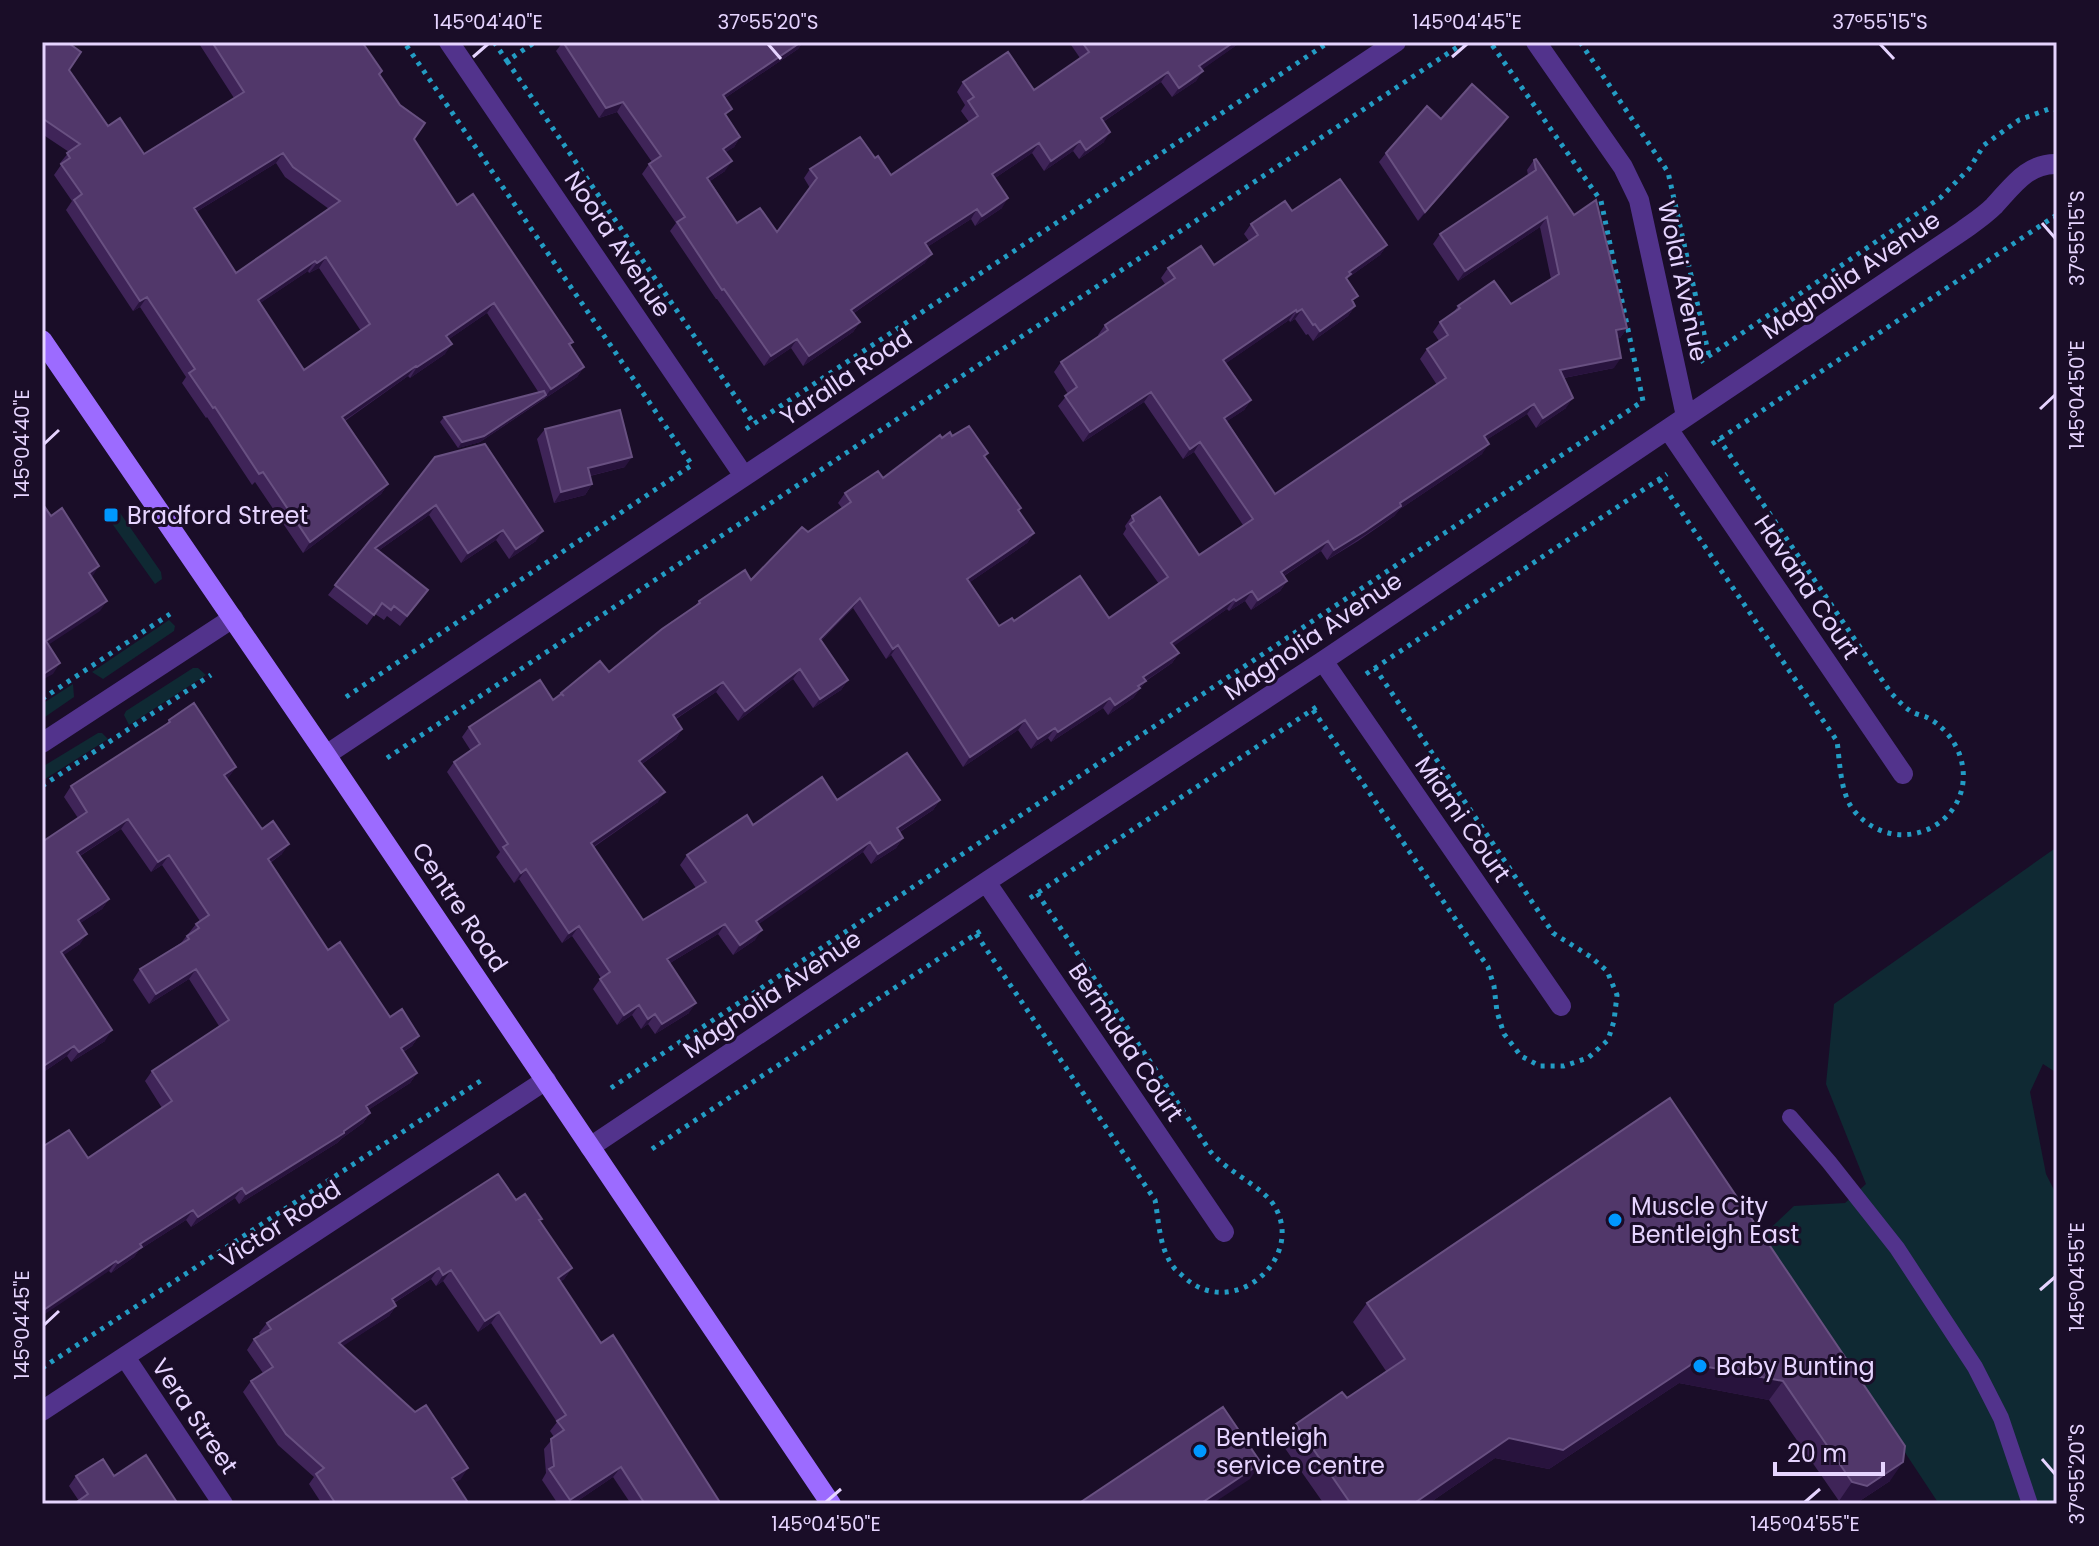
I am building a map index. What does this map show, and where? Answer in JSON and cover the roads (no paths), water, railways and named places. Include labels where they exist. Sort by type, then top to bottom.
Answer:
[{"type":"main road","name":"Centre Road","points":[[42,340],[831,1504]]},
{"type":"street","name":"Yaralla Road","points":[[326,755],[1396,42]]},
{"type":"street","name":"Wolai Avenue","points":[[1536,42],[1634,186],[1686,416]]},
{"type":"street","name":"Noora Avenue","points":[[459,46],[744,476]]},
{"type":"street","name":"Magnolia Avenue","points":[[590,1147],[1323,661],[1962,231],[1991,209],[2014,183],[2035,166],[2057,164]]},
{"type":"street","name":"Havana Court","points":[[1668,429],[1903,774]]},
{"type":"street","points":[[42,743],[233,618]]},
{"type":"street","name":"Miami Court","points":[[1323,661],[1561,1006]]},
{"type":"street","name":"Bermuda Court","points":[[986,882],[1224,1232]]},
{"type":"street","name":"Victor Road","points":[[42,1411],[546,1080]]},
{"type":"street","name":"Vera Street","points":[[125,1357],[223,1504]]},
{"type":"lane","points":[[1790,1117],[1897,1248],[1975,1367],[2001,1418],[2030,1504]]},
{"type":"place","name":"Bradford Street","points":[[111,515]]},
{"type":"place","name":"Muscle City Bentleigh East","points":[[1615,1220]]},
{"type":"place","name":"Baby Bunting","points":[[1700,1366]]},
{"type":"place","name":"Bentleigh service centre","points":[[1200,1451]]}]
